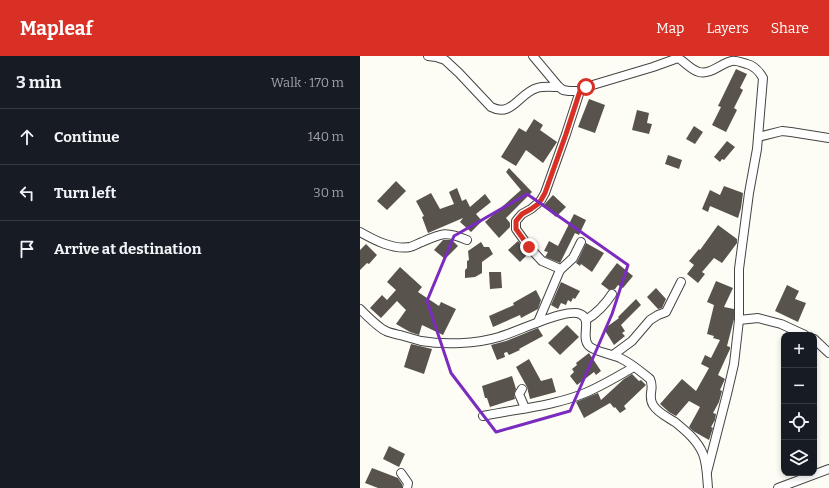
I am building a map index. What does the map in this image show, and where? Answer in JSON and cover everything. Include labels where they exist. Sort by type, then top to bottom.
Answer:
[{"type":"street","points":[[428,56],[445,60],[491,107],[497,110],[503,110],[511,107],[528,92],[537,88],[559,87]]},
{"type":"street","points":[[533,56],[559,87],[568,91],[580,91],[586,87],[635,73],[678,58],[699,72],[708,72],[730,62],[741,62],[756,68],[763,78],[756,155],[749,193],[739,269],[739,320],[734,364],[707,472]]},
{"type":"street","points":[[560,270],[542,261],[529,247],[516,229],[516,221],[522,214],[538,204],[545,193],[580,91]]},
{"type":"street","points":[[758,137],[782,131],[829,138]]},
{"type":"street","points":[[360,232],[372,239],[388,245],[401,246],[411,246],[436,236],[447,234],[455,235],[467,240]]},
{"type":"street","points":[[538,322],[560,270],[573,258],[581,242]]},
{"type":"street","points":[[613,355],[632,341],[650,320],[666,312],[680,282]]},
{"type":"street","points":[[586,320],[594,315],[612,294]]},
{"type":"street","points":[[360,309],[385,330],[421,341],[449,343],[476,342],[499,337],[548,318],[579,313],[586,320],[587,324],[585,336],[589,346],[596,351],[613,355],[627,361],[650,379],[652,382],[650,396],[652,405],[658,411],[688,432],[698,445],[703,455],[707,472],[708,488]]},
{"type":"street","points":[[739,320],[758,318],[781,324],[798,332]]},
{"type":"street","points":[[817,341],[829,343]]},
{"type":"street","points":[[817,341],[829,353]]},
{"type":"street","points":[[483,416],[560,401],[585,393],[634,366]]},
{"type":"street","points":[[522,389],[519,394],[525,408]]},
{"type":"street","points":[[778,488],[829,470]]},
{"type":"street","points":[[401,473],[408,483],[407,488]]},
{"type":"highlighted area","points":[[527,194],[628,265],[612,314],[570,411],[496,432],[451,373],[427,301],[454,236]]},
{"type":"building","points":[[736,69],[747,74],[740,88],[743,90],[734,108],[737,110],[726,132],[712,125],[721,107],[718,106]]},
{"type":"building","points":[[589,99],[605,105],[595,133],[578,127]]},
{"type":"building","points":[[637,110],[649,113],[647,123],[652,124],[649,134],[632,130]]},
{"type":"building","points":[[534,119],[543,125],[540,130],[557,142],[543,163],[526,150],[516,166],[501,157],[519,128],[526,132]]},
{"type":"building","points":[[694,126],[703,132],[695,144],[686,139]]},
{"type":"building","points":[[727,141],[735,147],[724,160],[722,159],[720,162],[714,157]]},
{"type":"building","points":[[668,155],[682,160],[679,169],[665,164]]},
{"type":"building","points":[[509,168],[532,192],[506,218],[510,223],[510,227],[499,238],[485,222],[521,190],[506,172]]},
{"type":"building","points":[[396,181],[406,191],[387,210],[377,201]]},
{"type":"building","points":[[724,186],[743,193],[738,218],[710,206],[708,212],[702,209],[710,190],[720,195]]},
{"type":"building","points":[[457,188],[462,201],[466,199],[470,207],[485,194],[491,202],[476,214],[482,221],[471,232],[460,222],[463,218],[428,233],[422,217],[424,216],[416,201],[431,193],[440,209],[454,204],[449,192]]},
{"type":"building","points":[[553,195],[566,207],[556,217],[543,206]]},
{"type":"building","points":[[574,214],[586,220],[579,235],[575,233],[560,263],[545,257],[548,252],[544,251],[549,241],[558,246]]},
{"type":"building","points":[[718,225],[737,239],[737,243],[722,263],[714,258],[702,272],[705,274],[698,283],[687,274],[694,265],[689,261],[699,249],[700,250]]},
{"type":"building","points":[[443,240],[452,240],[458,246],[445,259],[434,250]]},
{"type":"building","points":[[518,241],[528,254],[520,262],[508,250]]},
{"type":"building","points":[[481,242],[484,247],[489,247],[493,254],[482,262],[482,273],[475,277],[465,278],[467,261],[469,260],[468,251]]},
{"type":"building","points":[[586,243],[604,253],[592,272],[581,264],[580,266],[576,263]]},
{"type":"building","points":[[366,244],[377,255],[369,264],[367,263],[360,270],[360,250]]},
{"type":"building","points":[[617,263],[633,276],[623,288],[618,285],[615,289],[609,290],[601,284]]},
{"type":"building","points":[[400,267],[422,287],[418,292],[439,306],[441,302],[456,309],[443,335],[422,325],[419,335],[396,324],[406,310],[397,301],[381,318],[370,308],[382,295],[387,300],[396,290],[387,282]]},
{"type":"building","points":[[489,272],[501,272],[502,288],[490,289]]},
{"type":"building","points":[[716,281],[733,288],[724,307],[734,309],[734,319],[727,346],[730,347],[730,349],[718,375],[725,379],[720,390],[722,391],[719,402],[713,413],[716,414],[715,420],[711,427],[713,428],[709,440],[689,427],[700,407],[689,401],[676,416],[660,404],[682,379],[696,391],[709,368],[701,364],[705,355],[711,358],[720,340],[707,334],[714,305],[707,302]]},
{"type":"building","points":[[561,282],[580,291],[575,299],[573,298],[571,302],[568,300],[566,305],[561,303],[558,309],[551,305]]},
{"type":"building","points":[[787,285],[799,291],[795,299],[806,303],[798,322],[775,311]]},
{"type":"building","points":[[656,288],[666,299],[662,308],[658,309],[647,297]]},
{"type":"building","points":[[536,290],[541,300],[538,309],[521,318],[520,315],[493,327],[489,316],[514,305],[513,303]]},
{"type":"building","points":[[636,299],[641,305],[621,325],[625,331],[622,333],[625,336],[614,345],[604,329],[619,318],[618,317]]},
{"type":"building","points":[[567,325],[579,337],[560,355],[548,343]]},
{"type":"building","points":[[538,328],[543,336],[509,355],[507,352],[504,353],[505,357],[497,360],[491,345],[506,341]]},
{"type":"building","points":[[411,344],[432,349],[424,374],[404,367]]},
{"type":"building","points":[[589,353],[601,371],[596,375],[594,372],[577,385],[570,376],[574,372],[572,369],[577,365],[576,363]]},
{"type":"building","points":[[529,359],[541,381],[552,378],[556,392],[530,399],[527,387],[516,367]]},
{"type":"building","points":[[632,374],[646,385],[624,406],[626,409],[620,413],[610,403],[584,418],[576,402],[598,393],[601,400],[624,379]]},
{"type":"building","points":[[512,376],[516,389],[514,394],[515,399],[490,407],[487,398],[485,398],[482,386]]},
{"type":"building","points":[[389,446],[405,454],[399,467],[383,459]]},
{"type":"building","points":[[372,468],[398,478],[402,484],[402,488],[378,488],[365,483]]},
{"type":"route","points":[[529,247],[516,229],[516,221],[522,214],[538,204],[545,193],[580,91],[586,87]]}]
